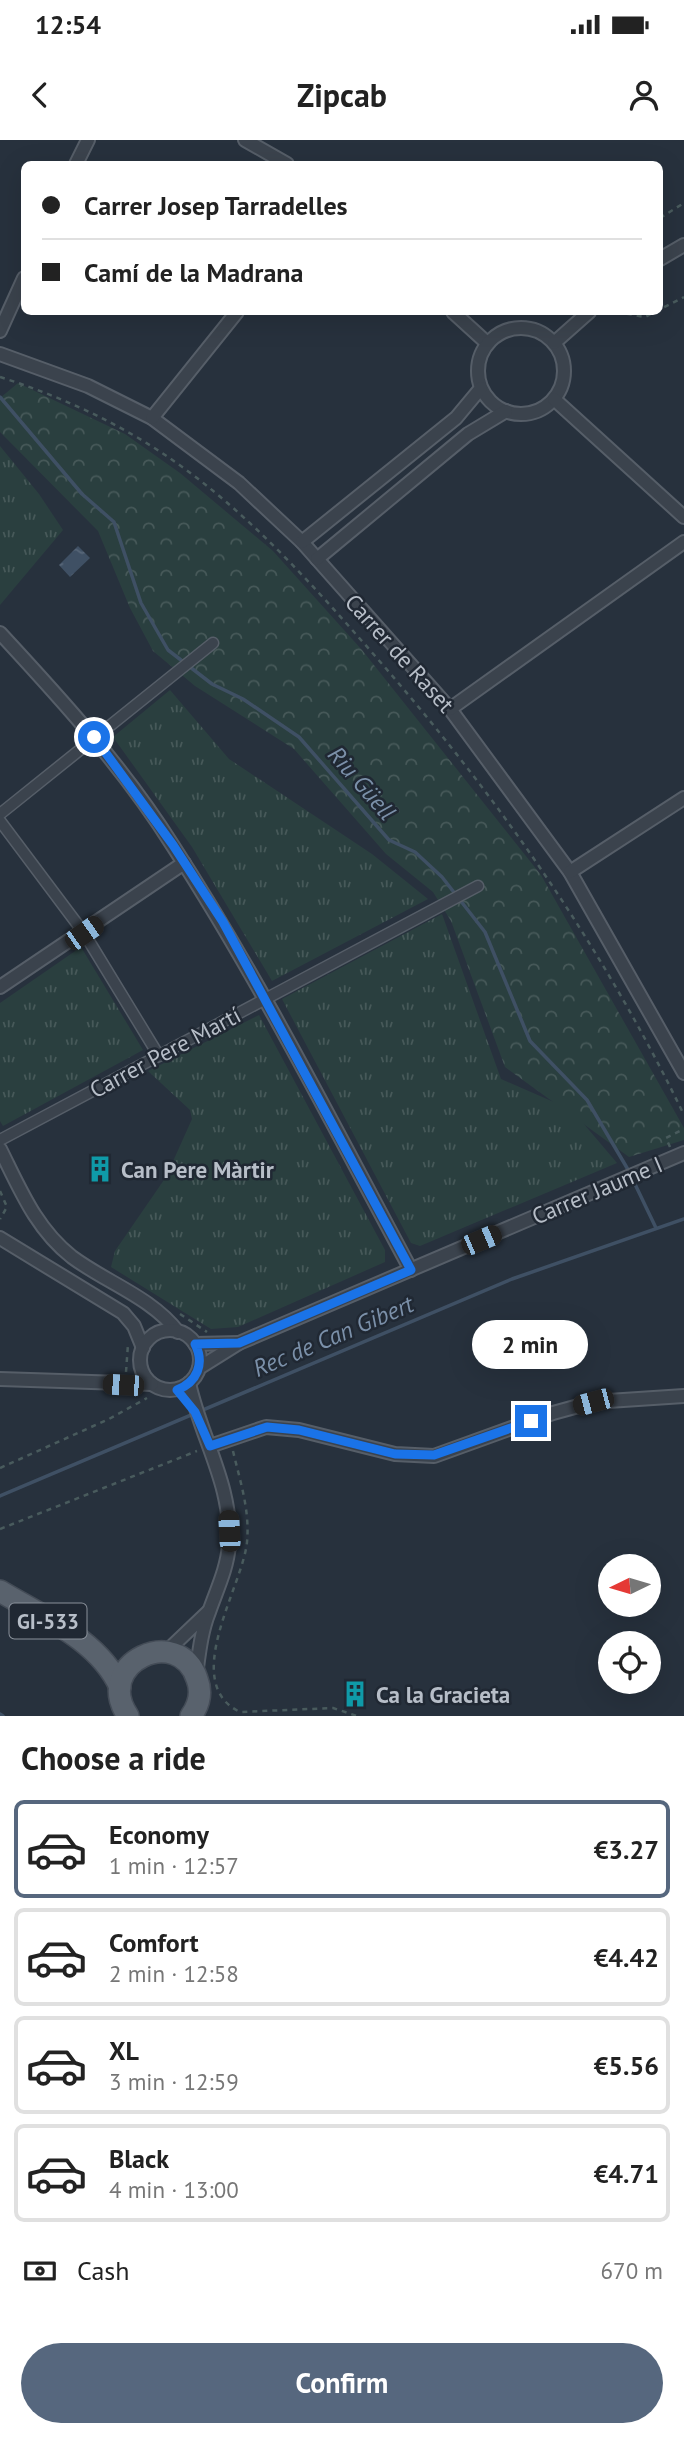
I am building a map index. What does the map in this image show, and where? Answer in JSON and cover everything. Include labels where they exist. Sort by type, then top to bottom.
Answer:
[{"type":"main road","name":"GI-533","points":[[0,1591],[96,1651],[112,1670],[120,1687],[121,1703],[128,1716]]},
{"type":"main road","name":"GI-533","points":[[96,1651],[142,1655],[166,1652]]},
{"type":"main road","points":[[166,1652],[181,1658],[196,1676],[199,1711]]},
{"type":"main road","points":[[120,1687],[125,1672],[142,1655]]},
{"type":"street","points":[[78,161],[88,140]]},
{"type":"street","points":[[245,140],[282,161]]},
{"type":"street","points":[[663,257],[684,245]]},
{"type":"street","points":[[0,331],[21,285]]},
{"type":"street","points":[[152,418],[235,315]]},
{"type":"street","points":[[456,315],[487,343]]},
{"type":"street","points":[[554,343],[586,315]]},
{"type":"street","points":[[523,327],[538,331],[554,343],[561,355],[564,373],[554,399],[536,412],[525,414],[506,411],[493,404],[481,388],[477,369],[487,343],[499,333],[523,327]]},
{"type":"street","name":"Carrer de Raset","points":[[0,354],[88,386],[152,418],[239,482],[302,542],[450,709],[570,872],[684,1073]]},
{"type":"street","points":[[302,542],[456,418],[481,388]]},
{"type":"street","points":[[554,399],[684,517]]},
{"type":"street","points":[[317,559],[468,434],[506,411]]},
{"type":"street","points":[[450,709],[684,542]]},
{"type":"street","points":[[0,633],[94,737],[223,922],[411,1270]]},
{"type":"street","points":[[0,814],[213,643]]},
{"type":"street","points":[[570,872],[684,798]]},
{"type":"street","points":[[0,821],[84,933],[159,1055]]},
{"type":"street","points":[[0,987],[84,933],[184,863]]},
{"type":"street","name":"Carrer Pere Martí","points":[[0,1140],[478,886]]},
{"type":"street","points":[[0,1149],[34,1216],[56,1243],[73,1258],[165,1315],[178,1332],[195,1344],[199,1368],[189,1384],[177,1390],[166,1390],[152,1384],[0,1379]]},
{"type":"street","name":"Carrer Jaume I","points":[[199,1368],[239,1343],[684,1153]]},
{"type":"street","points":[[0,1238],[130,1319],[143,1348],[142,1370],[152,1384]]},
{"type":"street","points":[[143,1348],[160,1332],[178,1332]]},
{"type":"street","name":"Carrer Jaume I","points":[[195,1344],[239,1343]]},
{"type":"street","points":[[189,1384],[195,1412],[208,1441],[226,1497],[229,1531],[224,1572],[208,1612],[196,1676]]},
{"type":"street","points":[[177,1390],[195,1412]]},
{"type":"street","points":[[208,1441],[230,1440],[267,1427],[299,1430],[395,1454],[434,1455],[553,1413],[593,1402],[684,1396]]},
{"type":"street","points":[[166,1652],[208,1612]]},
{"type":"path","points":[[663,216],[684,203]]},
{"type":"path","points":[[663,308],[684,298]]},
{"type":"path","points":[[0,377],[49,394],[111,423],[171,459],[228,502],[324,598],[431,720],[517,834],[601,964],[684,1115]]},
{"type":"path","points":[[0,1191],[6,1207],[0,1219]]},
{"type":"path","points":[[123,1385],[128,1344],[126,1325],[130,1319]]},
{"type":"path","points":[[0,1468],[109,1419],[147,1398]]},
{"type":"path","points":[[230,1440],[248,1523],[245,1554],[218,1634],[215,1669],[218,1688],[230,1707],[240,1712],[333,1708],[357,1716]]},
{"type":"path","points":[[0,1529],[208,1441]]},
{"type":"green space","points":[[18,383],[125,434],[180,473],[273,551],[362,650],[541,875],[684,1128],[684,1140],[629,1157],[505,1067],[451,921],[433,892],[386,854],[294,749],[195,686],[153,651],[130,608],[98,531],[0,432],[0,398]]},
{"type":"green space","points":[[0,446],[39,494],[63,530],[0,605]]},
{"type":"green space","points":[[170,690],[229,759],[372,854],[428,899],[272,981],[192,847],[113,737]]},
{"type":"green space","points":[[442,914],[501,1079],[572,1110],[617,1163],[420,1246],[411,1243],[282,999]]},
{"type":"green space","points":[[81,947],[143,1050],[3,1126],[0,1121],[0,1003]]},
{"type":"green space","points":[[259,1015],[385,1250],[385,1262],[238,1327],[211,1329],[111,1267],[115,1251],[166,1177],[192,1119],[190,1110],[148,1071]]},
{"type":"water","points":[[78,546],[90,558],[70,577],[59,565]]},
{"type":"waterway","name":"Riu Güell","points":[[0,397],[82,494],[114,522],[141,603],[168,650],[212,684],[243,699],[299,737],[389,840],[415,852],[442,877],[485,932],[530,1041],[587,1100],[630,1173]]},
{"type":"waterway","name":"Riu Güell","points":[[633,1180],[656,1228]]},
{"type":"waterway","name":"Rec de Can Gibert","points":[[0,1496],[512,1279],[684,1219]]},
{"type":"place","name":"Can Pere Màrtir","points":[[100,1169]]},
{"type":"place","name":"Ca la Gracieta","points":[[355,1694]]},
{"type":"route","points":[[94,737],[173,845],[223,922],[411,1270],[239,1343],[195,1344],[200,1356],[198,1371],[189,1384],[177,1390],[195,1412],[210,1446],[267,1427],[299,1430],[395,1454],[434,1455],[449,1452],[531,1421]]}]
